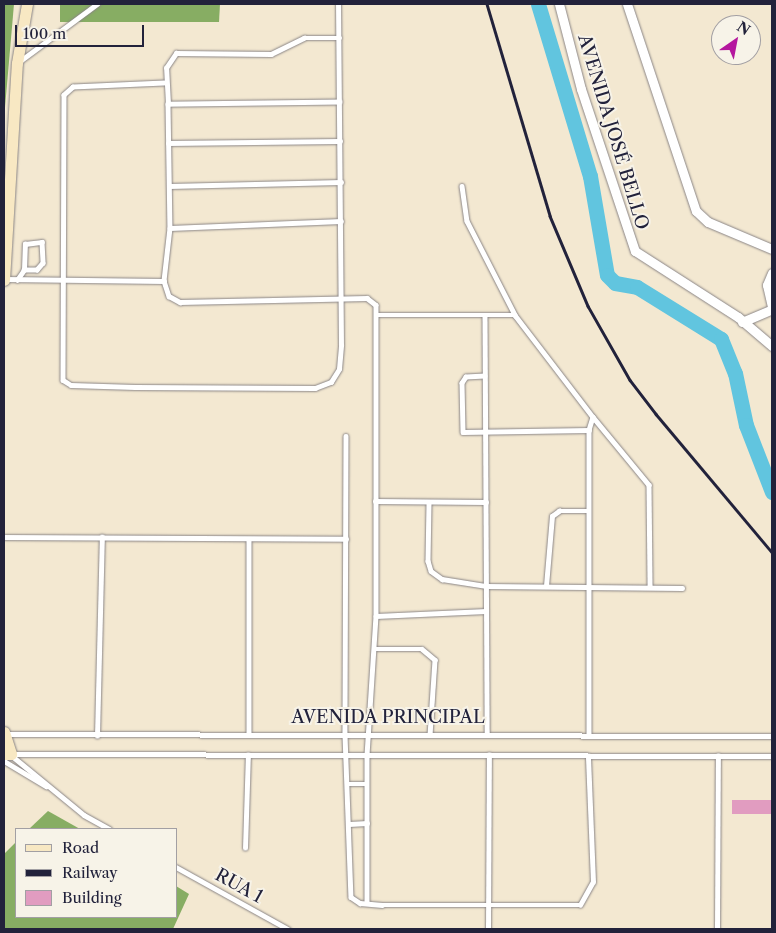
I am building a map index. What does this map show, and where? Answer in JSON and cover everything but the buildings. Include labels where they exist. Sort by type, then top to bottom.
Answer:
[{"type":"street","points":[[4,280],[17,64],[27,4]]},
{"type":"street","name":"AVENIDA JOSÉ BELLO","points":[[559,4],[630,244],[639,255],[742,322],[772,346]]},
{"type":"street","points":[[626,4],[696,211],[708,222],[772,250]]},
{"type":"street","points":[[742,322],[772,307],[767,285],[772,273]]},
{"type":"street","points":[[4,733],[6,756]]},
{"type":"lane","points":[[17,64],[97,4]]},
{"type":"lane","points":[[164,84],[73,87],[64,95],[61,141],[66,282],[62,376],[66,383],[78,386],[323,385],[339,369],[341,182],[338,4]]},
{"type":"lane","points":[[340,38],[304,38],[271,54],[180,52],[168,61],[164,84],[168,104],[170,228],[164,281],[168,296],[180,302],[370,299],[376,315],[376,616],[367,754],[367,903]]},
{"type":"lane","points":[[168,104],[340,102]]},
{"type":"lane","points":[[168,143],[340,141]]},
{"type":"lane","points":[[169,186],[341,182]]},
{"type":"lane","points":[[462,186],[467,221],[515,315],[648,485],[650,586]]},
{"type":"lane","points":[[170,228],[341,221]]},
{"type":"lane","points":[[17,280],[24,270],[25,244],[42,242],[44,264],[37,270],[24,270]]},
{"type":"lane","points":[[4,280],[66,282],[164,281]]},
{"type":"lane","points":[[376,315],[515,315]]},
{"type":"lane","points":[[485,315],[487,735]]},
{"type":"lane","points":[[485,376],[464,380],[461,428],[468,434],[589,430]]},
{"type":"lane","points":[[589,735],[589,430],[593,417]]},
{"type":"lane","points":[[346,436],[345,735],[348,784],[349,893],[357,902],[367,903],[574,907],[585,902],[593,882],[588,756]]},
{"type":"lane","points":[[375,501],[429,504],[486,502]]},
{"type":"lane","points":[[429,504],[431,570],[442,579],[486,586],[650,586],[682,588]]},
{"type":"lane","points":[[546,586],[552,516],[559,511],[589,511]]},
{"type":"lane","points":[[4,536],[249,541],[346,539]]},
{"type":"lane","points":[[97,736],[102,537]]},
{"type":"lane","points":[[249,541],[249,735]]},
{"type":"lane","points":[[376,616],[486,611]]},
{"type":"lane","points":[[374,649],[422,649],[435,660],[430,735]]},
{"type":"lane","name":"AVENIDA PRINCIPAL","points":[[4,733],[97,736],[772,736]]},
{"type":"lane","name":"AVENIDA PRINCIPAL","points":[[6,756],[367,754],[772,756]]},
{"type":"lane","points":[[245,848],[248,755]]},
{"type":"lane","points":[[488,929],[486,906],[489,755]]},
{"type":"lane","points":[[6,756],[52,789]]},
{"type":"lane","points":[[6,756],[108,828]]},
{"type":"lane","points":[[717,929],[718,756]]},
{"type":"lane","points":[[348,784],[367,784]]},
{"type":"lane","points":[[349,824],[367,823]]},
{"type":"lane","name":"RUA 1","points":[[178,868],[288,929]]},
{"type":"green space","points":[[4,4],[14,4],[4,119]]},
{"type":"green space","points":[[60,4],[220,4],[219,22],[60,22]]},
{"type":"green space","points":[[48,811],[78,828],[30,828]]},
{"type":"green space","points":[[15,843],[15,918],[178,918],[178,887],[189,894],[173,929],[4,929],[4,854]]},
{"type":"waterway","points":[[538,4],[590,176],[607,275],[615,283],[637,287],[721,339],[735,373],[746,425],[772,492]]},
{"type":"railway","points":[[487,4],[550,216],[588,306],[630,380],[656,414],[772,552]]}]
